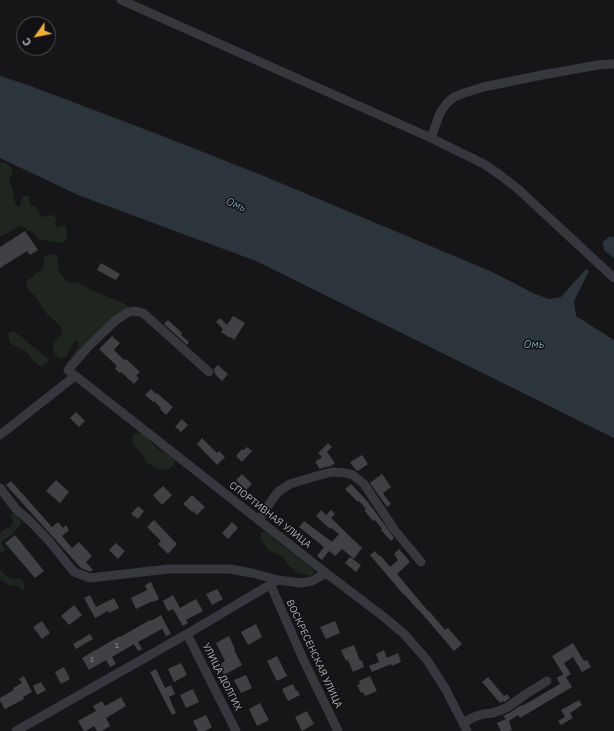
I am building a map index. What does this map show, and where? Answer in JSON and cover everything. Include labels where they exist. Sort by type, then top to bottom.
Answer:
[{"type":"street","points":[[121,0],[431,138],[484,164],[518,189],[614,278]]},
{"type":"street","points":[[431,138],[440,113],[447,103],[454,97],[483,87],[542,75],[614,64]]},
{"type":"street","points":[[0,435],[71,373],[87,348],[116,320],[133,311],[143,313],[209,372]]},
{"type":"street","name":"СПОРТИВНАЯ УЛИЦА","points":[[71,373],[404,634],[427,660],[446,690],[465,727]]},
{"type":"street","points":[[259,520],[278,492],[290,484],[332,472],[346,473],[353,475],[364,484],[393,528],[421,562]]},
{"type":"street","points":[[0,488],[16,509],[49,541],[74,572],[90,578],[168,569],[230,569],[252,573],[274,583],[301,583],[312,581],[326,573]]},
{"type":"street","points":[[16,731],[274,583]]},
{"type":"street","name":"ВОСКРЕСЕНСКАЯ УЛИЦА","points":[[274,583],[304,661],[338,731]]},
{"type":"street","name":"УЛИЦА ДОЛГИХ","points":[[187,634],[236,731]]},
{"type":"street","points":[[465,727],[474,717],[501,710],[547,681]]},
{"type":"shaded area","points":[[0,162],[6,163],[12,168],[13,174],[9,178],[16,205],[19,207],[22,198],[24,196],[29,196],[31,206],[36,207],[41,216],[46,217],[52,215],[56,219],[55,225],[57,228],[64,225],[66,226],[67,239],[65,241],[60,243],[39,239],[34,233],[21,226],[0,237]]},
{"type":"shaded area","points":[[51,254],[57,256],[58,270],[66,281],[79,283],[129,307],[129,311],[67,365],[66,363],[78,347],[77,341],[74,342],[67,356],[62,359],[55,355],[53,351],[53,344],[62,333],[62,330],[60,326],[47,314],[27,287],[27,281],[33,277],[35,273],[40,271],[43,267],[45,257]]},
{"type":"shaded area","points":[[12,331],[50,360],[43,366],[40,366],[27,352],[10,343],[8,334]]},
{"type":"shaded area","points":[[135,433],[142,433],[159,450],[172,457],[175,462],[174,465],[169,469],[160,470],[147,463],[132,440],[132,436]]},
{"type":"shaded area","points":[[12,513],[15,514],[22,522],[11,536],[2,542],[5,550],[2,553],[0,552],[0,533],[12,525]]},
{"type":"shaded area","points":[[265,532],[312,568],[314,571],[313,574],[311,576],[296,572],[289,566],[282,556],[268,550],[260,538],[261,533]]},
{"type":"shaded area","points":[[0,569],[11,579],[23,580],[25,589],[22,590],[17,585],[11,586],[2,581],[0,579]]},
{"type":"water","name":"Омь","points":[[0,76],[160,135],[264,176],[490,271],[535,294],[549,299],[561,297],[586,269],[589,271],[574,301],[576,316],[614,340],[614,438],[256,261],[78,195],[0,158]]},
{"type":"water","points":[[609,237],[614,237],[614,258],[604,250],[603,242]]},
{"type":"building","points":[[25,231],[38,250],[30,255],[27,251],[0,268],[0,247]]},
{"type":"building","points":[[101,263],[120,274],[116,280],[97,270]]},
{"type":"building","points":[[233,316],[245,323],[234,340],[221,332],[223,329],[216,322],[220,318],[227,325]]},
{"type":"building","points":[[168,320],[189,342],[187,345],[164,324]]},
{"type":"building","points":[[112,336],[120,343],[114,350],[140,372],[136,376],[139,378],[134,384],[121,372],[120,373],[115,369],[117,366],[99,349]]},
{"type":"building","points":[[218,365],[228,374],[222,381],[215,374],[214,369]]},
{"type":"building","points":[[151,389],[173,407],[166,415],[154,401],[153,402],[145,395]]},
{"type":"building","points":[[76,412],[85,421],[79,427],[70,418]]},
{"type":"building","points":[[182,419],[188,425],[181,432],[175,427]]},
{"type":"building","points":[[202,438],[217,453],[219,451],[225,457],[217,465],[197,444]]},
{"type":"building","points":[[328,443],[332,447],[327,452],[335,463],[331,466],[320,469],[315,462],[322,457],[318,453]]},
{"type":"building","points":[[247,447],[252,451],[242,462],[236,456],[242,449],[244,450]]},
{"type":"building","points":[[362,455],[368,464],[358,471],[350,462]]},
{"type":"building","points":[[242,474],[252,484],[246,490],[236,480]]},
{"type":"building","points":[[382,474],[391,487],[383,493],[391,504],[387,507],[370,483]]},
{"type":"building","points":[[56,480],[69,492],[60,503],[46,491]]},
{"type":"building","points":[[11,481],[52,527],[58,522],[63,528],[66,525],[69,530],[62,536],[72,548],[79,542],[92,556],[86,562],[93,570],[90,572],[81,568],[6,485]]},
{"type":"building","points":[[351,484],[367,501],[394,538],[391,541],[381,530],[382,529],[375,520],[373,521],[364,510],[366,509],[359,501],[358,502],[345,489]]},
{"type":"building","points":[[163,486],[172,495],[162,505],[153,495]]},
{"type":"building","points":[[192,495],[205,507],[197,515],[183,504]]},
{"type":"building","points":[[138,506],[144,511],[138,519],[131,514]]},
{"type":"building","points":[[321,510],[326,515],[331,510],[335,514],[331,518],[362,548],[354,559],[342,549],[335,556],[329,551],[322,560],[317,556],[324,547],[299,527],[304,521],[332,542],[339,534],[331,528],[330,529],[316,516]]},
{"type":"building","points":[[154,520],[177,544],[168,554],[158,544],[161,541],[147,527]]},
{"type":"building","points":[[232,522],[238,528],[228,539],[222,533]]},
{"type":"building","points":[[15,535],[44,571],[35,578],[5,543]]},
{"type":"building","points":[[116,543],[125,551],[118,559],[109,550]]},
{"type":"building","points":[[399,549],[410,562],[397,574],[445,630],[448,628],[462,644],[454,651],[370,555],[375,551],[390,567],[398,560],[394,554]]},
{"type":"building","points":[[350,557],[361,565],[356,572],[345,563]]},
{"type":"building","points":[[151,582],[159,599],[136,609],[131,598],[147,590],[145,585]]},
{"type":"building","points":[[217,589],[223,599],[212,605],[206,594]]},
{"type":"building","points":[[90,595],[96,607],[114,598],[119,608],[109,613],[108,611],[95,618],[84,598]]},
{"type":"building","points":[[173,595],[180,608],[196,599],[203,611],[186,620],[188,623],[183,626],[173,609],[168,611],[163,601]]},
{"type":"building","points":[[74,605],[82,615],[69,625],[61,616]]},
{"type":"building","points":[[161,615],[171,634],[166,636],[162,629],[138,642],[142,649],[138,651],[134,644],[112,657],[116,664],[110,667],[106,660],[89,670],[82,658]]},
{"type":"building","points":[[42,621],[50,633],[42,639],[33,627]]},
{"type":"building","points":[[335,621],[340,633],[326,639],[320,627]]},
{"type":"building","points":[[256,624],[262,637],[248,645],[241,632]]},
{"type":"building","points":[[90,634],[93,639],[76,649],[73,644]]},
{"type":"building","points":[[229,636],[242,665],[224,675],[219,665],[225,661],[216,643]]},
{"type":"building","points":[[573,643],[584,661],[587,660],[591,667],[582,672],[573,657],[564,663],[571,674],[566,677],[572,687],[520,718],[518,715],[509,721],[512,730],[501,731],[497,723],[506,719],[503,716],[560,684],[557,678],[563,674],[552,656]]},
{"type":"building","points":[[354,645],[364,667],[353,672],[348,660],[346,661],[341,650]]},
{"type":"building","points":[[384,650],[387,658],[398,653],[401,662],[392,666],[391,664],[372,672],[369,666],[379,662],[376,654]]},
{"type":"building","points":[[277,656],[287,676],[277,681],[267,661]]},
{"type":"building","points":[[181,663],[187,675],[174,682],[168,669]]},
{"type":"building","points":[[64,667],[70,679],[61,684],[55,672]]},
{"type":"building","points":[[156,669],[165,688],[171,685],[175,694],[169,697],[176,713],[172,715],[150,672]]},
{"type":"building","points":[[246,675],[252,688],[241,693],[234,680]]},
{"type":"building","points":[[24,676],[32,692],[23,697],[24,699],[5,709],[0,701],[0,698],[14,690],[13,688],[22,683],[19,679]]},
{"type":"building","points":[[370,676],[377,691],[365,696],[363,692],[361,693],[357,685],[360,684],[359,681]]},
{"type":"building","points":[[488,677],[504,696],[507,694],[510,698],[505,702],[503,701],[500,703],[482,682]]},
{"type":"building","points":[[41,682],[46,690],[37,695],[33,686]]},
{"type":"building","points":[[293,684],[296,691],[297,690],[300,695],[288,701],[282,689]]},
{"type":"building","points":[[193,689],[199,702],[186,708],[180,695]]},
{"type":"building","points":[[121,697],[126,706],[106,718],[110,726],[102,731],[97,731],[94,726],[84,731],[78,721],[96,711],[93,706],[102,701],[105,706]]},
{"type":"building","points":[[579,700],[582,705],[570,713],[573,718],[561,725],[558,721],[565,717],[561,710]]},
{"type":"building","points":[[260,703],[269,720],[257,726],[249,709]]},
{"type":"building","points":[[307,711],[314,724],[302,731],[295,717]]},
{"type":"building","points":[[206,715],[212,727],[205,731],[198,731],[193,721]]}]
